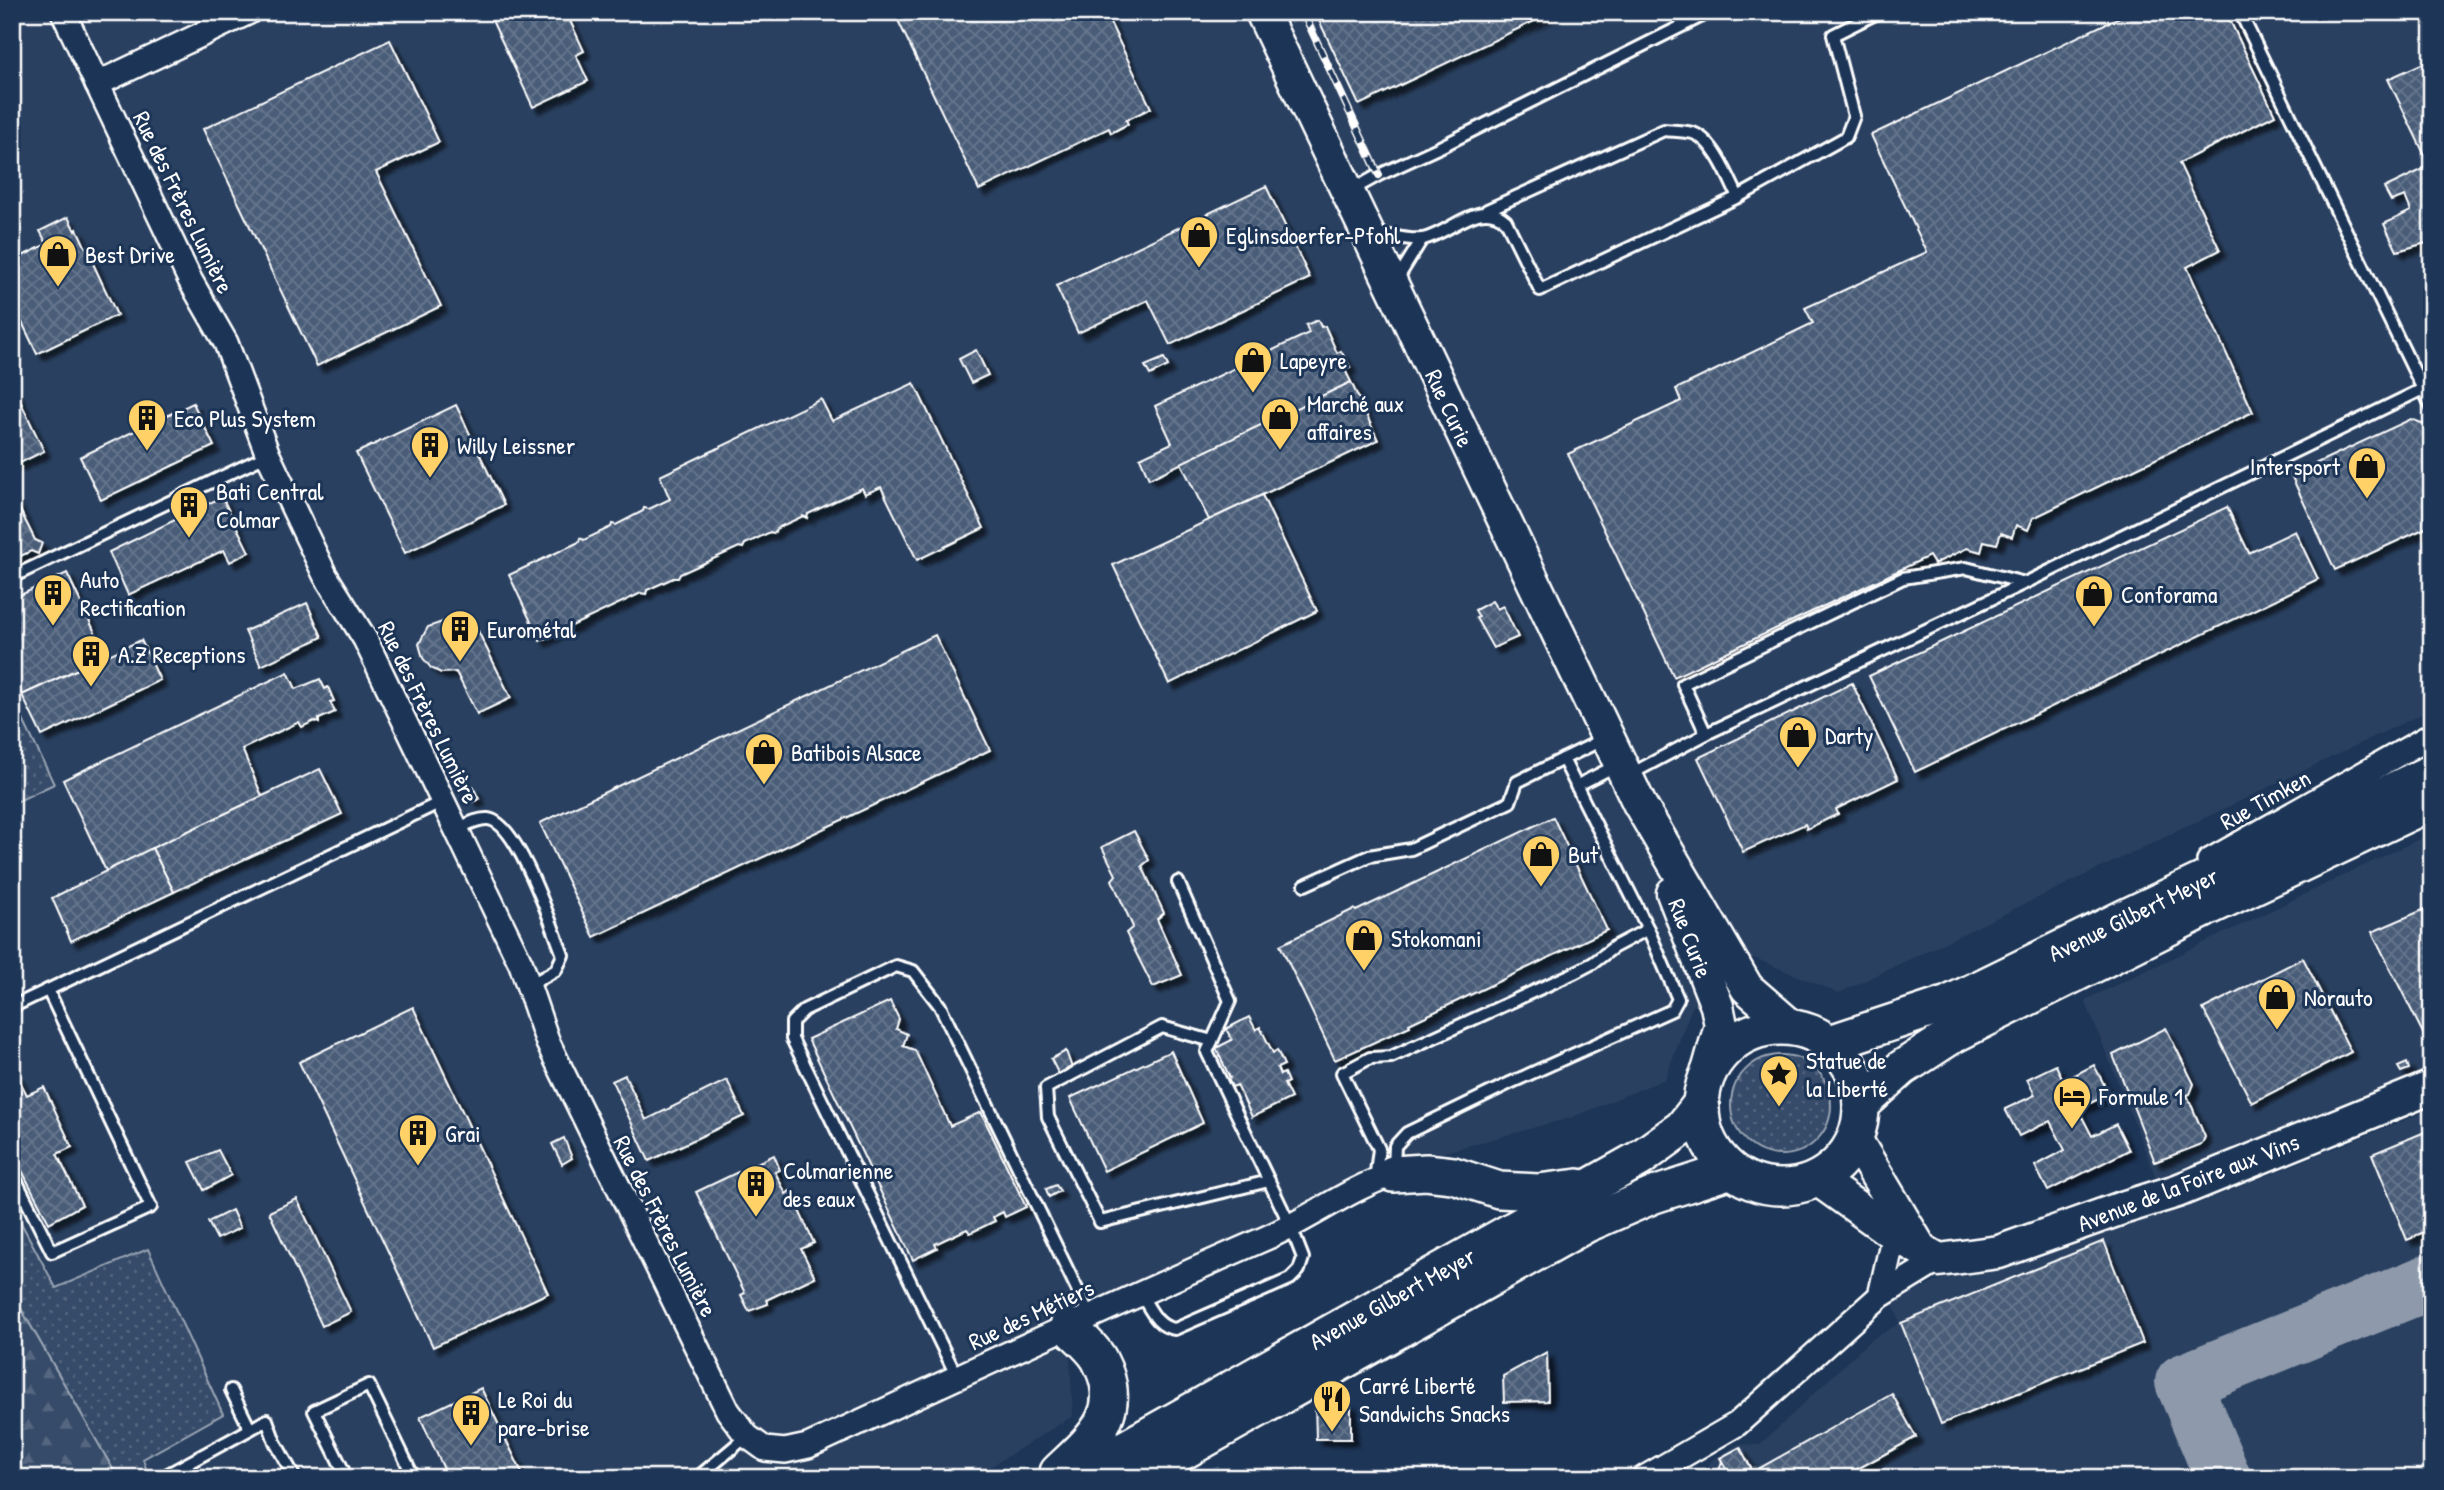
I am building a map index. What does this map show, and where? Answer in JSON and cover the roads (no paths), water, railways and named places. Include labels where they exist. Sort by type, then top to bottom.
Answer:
[{"type":"main road","name":"Rue Curie","points":[[1262,12],[1623,770],[1717,1006],[1721,1025],[1704,1090]]},
{"type":"main road","name":"Rue Curie","points":[[1623,770],[1747,988],[1791,1027]]},
{"type":"main road","name":"Avenue Gilbert Meyer","points":[[1830,1043],[1948,1004],[2432,772]]},
{"type":"main road","name":"Avenue Gilbert Meyer","points":[[1861,1105],[1902,1068],[1953,1035],[2205,909],[2432,802]]},
{"type":"main road","points":[[1791,1027],[1812,1032],[1830,1043],[1847,1060],[1857,1082],[1861,1105],[1855,1139],[1846,1155],[1833,1169],[1817,1179],[1796,1186],[1773,1187],[1751,1181],[1731,1170],[1714,1152],[1704,1129],[1704,1090],[1720,1053],[1741,1037],[1765,1028],[1791,1027]]},
{"type":"main road","name":"Avenue de la Foire aux Vins","points":[[1918,1248],[1999,1252],[2178,1191],[2432,1087]]},
{"type":"main road","name":"Avenue Gilbert Meyer","points":[[1073,1478],[1665,1142],[1682,1128],[1704,1090]]},
{"type":"main road","points":[[1855,1139],[1918,1248]]},
{"type":"main road","name":"Avenue Gilbert Meyer","points":[[1136,1478],[1585,1225],[1654,1195],[1731,1170]]},
{"type":"main road","points":[[1384,1177],[1426,1172],[1453,1175],[1499,1190],[1538,1192],[1595,1184]]},
{"type":"main road","points":[[1817,1179],[1918,1248]]},
{"type":"main road","points":[[1052,1478],[1094,1437],[1107,1415],[1110,1390],[1098,1357],[1079,1321]]},
{"type":"street","name":"Rue des Frères Lumière","points":[[63,12],[190,280],[226,343],[268,455],[325,575],[365,639],[521,964],[548,1043],[597,1147],[645,1237],[728,1410],[747,1436]]},
{"type":"street","points":[[97,84],[249,12]]},
{"type":"street","name":"Rue Timken","points":[[2128,916],[2210,860],[2432,735]]},
{"type":"street","name":"Rue des Métiers","points":[[747,1436],[765,1449],[785,1451],[808,1446],[1140,1293],[1291,1227],[1384,1177]]},
{"type":"street","points":[[1880,1296],[1918,1248]]},
{"type":"street","name":"Avenue de la Foire aux Vins","points":[[1644,1478],[1737,1424],[1880,1296],[1918,1248]]},
{"type":"lane","points":[[1348,192],[1710,12]]},
{"type":"lane","points":[[1485,211],[1497,213],[1507,221],[1540,290],[1738,197],[1846,137],[1854,116],[1833,35],[1879,12]]},
{"type":"lane","points":[[2240,12],[2432,408]]},
{"type":"lane","points":[[1367,233],[1422,239],[1664,130],[1695,134],[1712,148],[1738,197]]},
{"type":"lane","points":[[1392,286],[1422,239]]},
{"type":"lane","points":[[1576,786],[1623,770],[1706,734],[2025,583],[2423,389]]},
{"type":"lane","points":[[12,577],[268,455]]},
{"type":"lane","points":[[1706,734],[1683,684],[1903,578],[1966,568],[2025,583]]},
{"type":"lane","points":[[1305,886],[1369,856],[1411,849],[1510,802],[1517,782],[1563,759],[1623,770]]},
{"type":"lane","points":[[1384,1177],[1395,1146],[1407,1133],[1672,1010],[1678,999],[1648,929],[1563,759]]},
{"type":"lane","points":[[12,1007],[443,801]]},
{"type":"lane","points":[[457,829],[487,818],[500,824],[520,849],[564,955],[556,970],[528,986]]},
{"type":"lane","points":[[1140,1293],[1156,1319],[1165,1328],[1175,1329],[1290,1279],[1299,1270],[1303,1258],[1291,1227],[1207,1052],[1230,1001],[1178,882]]},
{"type":"lane","points":[[1384,1177],[1379,1149],[1342,1073],[1370,1058],[1391,1057],[1584,968],[1614,947],[1648,929]]},
{"type":"lane","points":[[957,1377],[792,1040],[792,1022],[804,1010],[896,966],[913,971],[940,1006],[1079,1321]]},
{"type":"lane","points":[[12,1172],[52,1252],[151,1207],[47,990]]},
{"type":"lane","points":[[1212,1041],[1162,1027],[1046,1088],[1048,1118],[1100,1222],[1269,1181]]},
{"type":"lane","points":[[347,1478],[314,1411],[369,1384],[414,1478]]},
{"type":"lane","points":[[231,1390],[250,1429]]},
{"type":"lane","points":[[170,1478],[168,1474],[267,1420],[275,1442],[295,1478]]},
{"type":"lane","points":[[702,1476],[747,1436]]},
{"type":"railway","points":[[1303,12],[1379,175]]},
{"type":"place","name":"Eglinsdoerfer-Pfohl","points":[[1199,269]]},
{"type":"place","name":"Best Drive","points":[[58,288]]},
{"type":"place","name":"Lapeyre","points":[[1253,394]]},
{"type":"place","name":"Marché aux affaires","points":[[1280,451]]},
{"type":"place","name":"Eco Plus System","points":[[147,452]]},
{"type":"place","name":"Willy Leissner","points":[[430,479]]},
{"type":"place","name":"Intersport","points":[[2367,500]]},
{"type":"place","name":"Bati Central Colmar","points":[[189,539]]},
{"type":"place","name":"Auto Rectification","points":[[53,627]]},
{"type":"place","name":"Conforama","points":[[2094,628]]},
{"type":"place","name":"Eurométal","points":[[460,663]]},
{"type":"place","name":"A.Z Receptions","points":[[91,688]]},
{"type":"place","name":"Darty","points":[[1798,769]]},
{"type":"place","name":"Batibois Alsace","points":[[764,786]]},
{"type":"place","name":"But","points":[[1541,888]]},
{"type":"place","name":"Stokomani","points":[[1364,972]]},
{"type":"place","name":"Norauto","points":[[2277,1031]]},
{"type":"place","name":"Statue de la Liberté","points":[[1779,1108]]},
{"type":"place","name":"Formule 1","points":[[2072,1130]]},
{"type":"place","name":"Grai","points":[[418,1167]]},
{"type":"place","name":"Colmarienne des eaux","points":[[756,1218]]},
{"type":"place","name":"Carré Liberté Sandwichs Snacks","points":[[1332,1433]]},
{"type":"place","name":"Le Roi du pare-brise","points":[[471,1447]]}]
